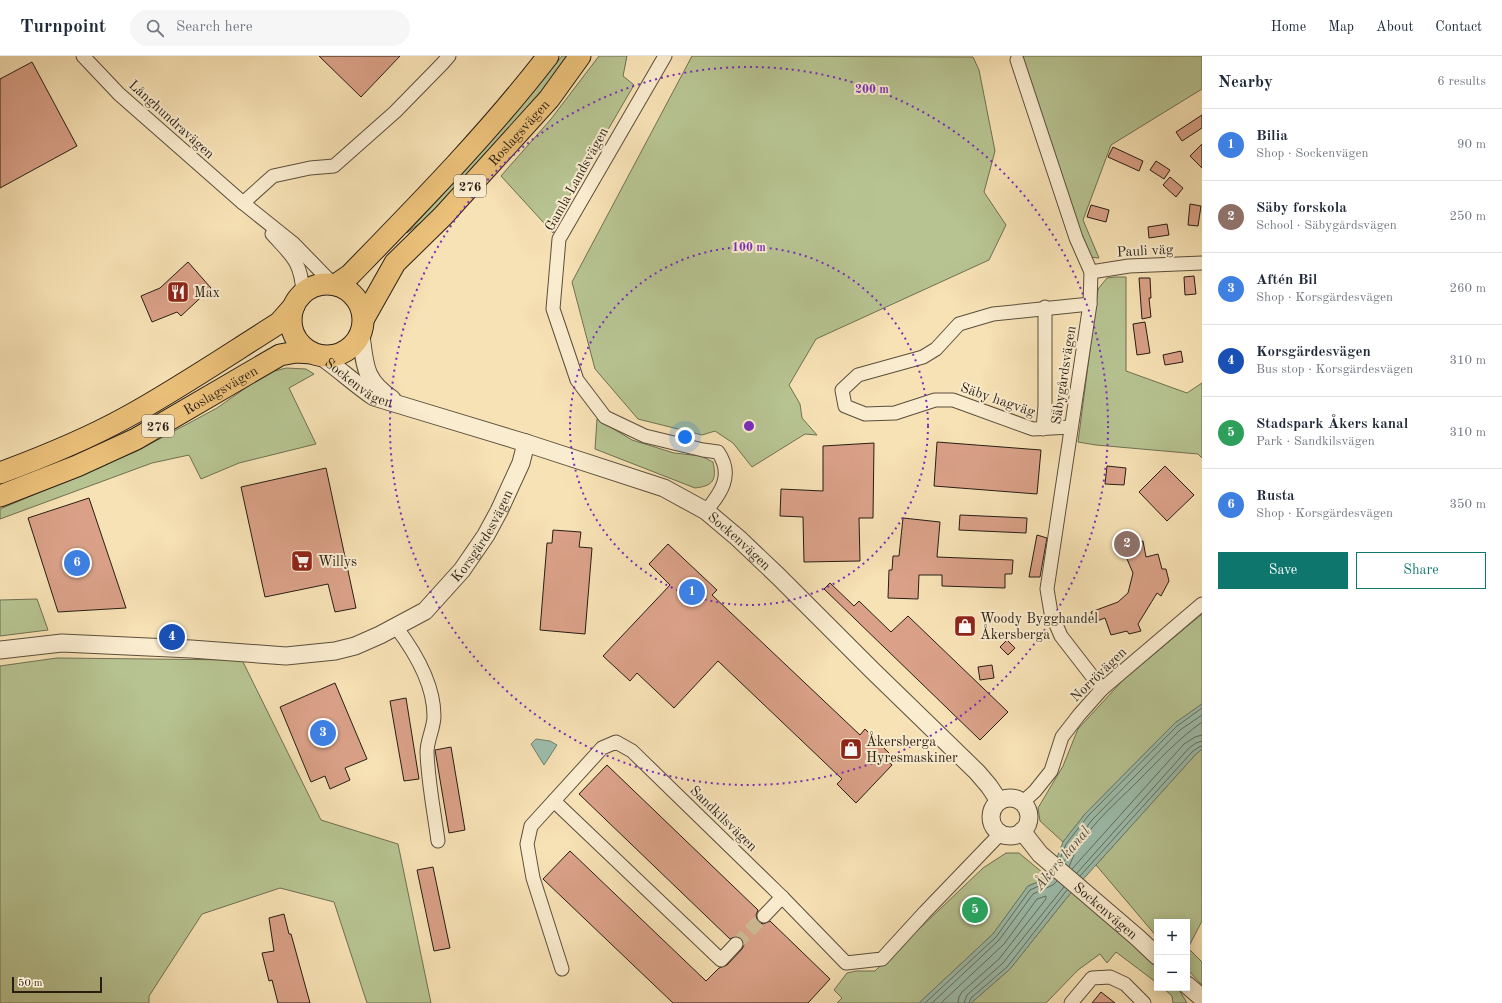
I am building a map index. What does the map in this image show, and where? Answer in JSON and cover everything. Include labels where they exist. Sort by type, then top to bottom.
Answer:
[{"type":"main road","name":"Roslagsvägen","points":[[335,284],[350,275],[428,194],[484,134],[548,56]]},
{"type":"main road","name":"Roslagsvägen","points":[[362,326],[395,263],[443,216],[548,99],[580,56]]},
{"type":"main road","points":[[335,284],[354,295],[362,310],[362,326],[350,348],[343,353],[331,356],[315,354],[305,349],[295,337],[291,322],[298,300],[317,285],[335,284]]},
{"type":"main road","name":"Roslagsvägen","points":[[0,473],[85,438],[131,415],[279,322],[298,300]]},
{"type":"main road","name":"Roslagsvägen","points":[[0,496],[77,466],[136,439],[280,355],[296,352],[315,354]]},
{"type":"street","name":"Långhundravägen","points":[[82,56],[119,94],[243,203],[293,243],[335,284]]},
{"type":"street","points":[[243,203],[273,176],[310,168],[334,166],[395,112],[449,56]]},
{"type":"street","name":"Gamla Landsvägen","points":[[665,56],[559,239],[554,309],[577,380],[604,417],[645,436],[703,450],[718,452],[724,461],[726,481],[717,498],[706,511]]},
{"type":"street","name":"Säbygårdsvägen","points":[[1017,60],[1076,238],[1091,272],[1090,304],[1048,589],[1051,613],[1061,636],[1102,689]]},
{"type":"street","name":"Långhundravägen","points":[[243,203],[296,260],[302,278],[298,300]]},
{"type":"street","name":"Pauli väg","points":[[1091,272],[1128,266],[1202,264]]},
{"type":"street","name":"Säby hagväg","points":[[1071,427],[1033,429],[953,400],[935,400],[895,413],[865,414],[845,406],[842,390],[858,375],[923,357],[936,349],[959,324],[993,314],[1090,304]]},
{"type":"street","points":[[1042,428],[1045,406],[1045,308]]},
{"type":"street","name":"Sockenvägen","points":[[362,326],[364,359],[368,375],[381,392],[402,406]]},
{"type":"street","name":"Sockenvägen","points":[[315,354],[340,369],[358,386],[374,397],[526,443],[664,488],[706,511],[738,538],[778,576],[977,772],[999,801]]},
{"type":"street","name":"Korsgärdesvägen","points":[[0,650],[62,644],[191,649],[286,656],[335,651],[355,646],[396,627],[425,611],[466,564],[486,535],[514,480],[521,463],[526,443]]},
{"type":"street","name":"Norrövägen","points":[[1023,802],[1035,791],[1051,771],[1062,737],[1102,689],[1202,604]]},
{"type":"street","points":[[396,627],[404,637],[422,668],[430,690],[434,716],[427,750],[438,841]]},
{"type":"street","name":"Sandkilsvägen","points":[[562,969],[533,878],[527,844],[531,826],[602,748],[616,742],[632,751],[782,897],[846,963],[882,959],[1000,833]]},
{"type":"street","points":[[1006,798],[1013,798],[1023,802],[1027,808],[1029,817],[1026,826],[1022,831],[1013,835],[1000,833],[993,825],[991,818],[994,807],[999,801],[1006,798]]},
{"type":"street","points":[[554,801],[721,960],[736,944]]},
{"type":"street","name":"Sockenvägen","points":[[1022,831],[1040,854],[1156,955]]},
{"type":"street","points":[[764,916],[782,897]]},
{"type":"street","points":[[1071,1003],[1092,978],[1110,977],[1125,984],[1144,1003]]},
{"type":"green space","points":[[562,56],[571,56],[522,119],[433,213],[407,233],[506,124]]},
{"type":"green space","points":[[599,56],[627,56],[623,76],[634,85],[563,207],[553,233],[501,176],[551,119]]},
{"type":"green space","points":[[692,56],[973,57],[979,70],[995,151],[984,192],[1006,225],[989,260],[816,339],[789,385],[800,404],[802,418],[817,435],[805,434],[752,467],[733,443],[715,431],[702,435],[638,419],[595,369],[572,282]]},
{"type":"green space","points":[[1022,56],[1202,56],[1202,89],[1111,145],[1083,220],[1099,258],[1089,257]]},
{"type":"green space","points":[[1126,277],[1126,371],[1187,393],[1202,383],[1202,458],[1198,454],[1078,442],[1098,289],[1107,278]]},
{"type":"green space","points":[[286,368],[306,369],[314,374],[289,388],[316,444],[239,463],[201,479],[189,455],[152,463],[0,519],[0,509],[137,451],[217,408],[267,373]]},
{"type":"green space","points":[[597,419],[632,440],[674,453],[701,456],[713,462],[714,478],[710,484],[695,488],[595,449]]},
{"type":"green space","points":[[37,599],[48,630],[0,636],[0,600]]},
{"type":"green space","points":[[1202,614],[1202,704],[1175,723],[1085,814],[1063,842],[1040,821],[1038,808],[1063,766],[1078,729],[1123,680]]},
{"type":"green space","points":[[57,658],[242,660],[321,820],[398,844],[431,1003],[367,1003],[334,902],[280,888],[202,914],[149,996],[149,1003],[0,1003],[0,666]]},
{"type":"green space","points":[[1202,749],[1202,921],[1190,944],[1190,919],[1154,919],[1154,933],[1096,865]]},
{"type":"green space","points":[[1006,853],[1019,853],[1049,878],[1028,886],[993,934],[919,1003],[837,1003],[842,998],[834,990],[847,973],[856,971],[875,971],[983,868]]},
{"type":"green space","points":[[1083,879],[1140,934],[1154,952],[1154,981],[1116,952],[1107,963],[1100,954],[1078,970],[1046,1003],[971,1003],[1010,969]]},
{"type":"green space","points":[[1190,950],[1202,962],[1202,985],[1190,972]]},
{"type":"green space","points":[[1166,991],[1180,991],[1187,1003],[1173,1003],[1172,996]]},
{"type":"water","name":"Åkers kanal","points":[[1202,704],[1202,749],[1069,895],[1010,969],[971,1003],[919,1003],[993,934],[1028,886],[1049,878],[1063,842],[1085,814],[1175,723]]},
{"type":"water","points":[[536,739],[550,741],[557,745],[544,765],[531,744]]},
{"type":"building","points":[[319,56],[400,56],[361,97]]},
{"type":"building","points":[[32,62],[77,146],[0,188],[0,79]]},
{"type":"building","points":[[1202,115],[1202,128],[1182,141],[1176,132]]},
{"type":"building","points":[[1202,144],[1202,168],[1190,156]]},
{"type":"building","points":[[1113,147],[1143,161],[1139,171],[1108,157]]},
{"type":"building","points":[[1156,161],[1170,170],[1164,179],[1150,170]]},
{"type":"building","points":[[1170,177],[1183,188],[1176,197],[1163,185]]},
{"type":"building","points":[[1190,204],[1201,206],[1198,226],[1188,225]]},
{"type":"building","points":[[1091,205],[1109,210],[1106,222],[1087,217]]},
{"type":"building","points":[[1167,224],[1169,235],[1149,238],[1148,227]]},
{"type":"building","name":"Max","points":[[188,262],[211,288],[181,316],[177,312],[152,322],[141,296],[160,288]]},
{"type":"building","points":[[1194,276],[1196,294],[1185,295],[1184,277]]},
{"type":"building","points":[[1139,278],[1150,278],[1151,298],[1149,298],[1151,317],[1142,319]]},
{"type":"building","points":[[1145,322],[1150,353],[1137,355],[1133,324]]},
{"type":"building","points":[[1181,351],[1183,362],[1165,365],[1163,355]]},
{"type":"building","points":[[937,442],[1041,450],[1037,494],[934,486]]},
{"type":"building","points":[[874,443],[873,518],[859,518],[860,561],[804,562],[803,517],[780,516],[781,489],[823,491],[823,446]]},
{"type":"building","points":[[1107,466],[1126,468],[1124,485],[1105,484]]},
{"type":"building","points":[[1165,466],[1194,495],[1167,521],[1139,492]]},
{"type":"building","name":"Willys","points":[[326,468],[356,608],[335,612],[328,584],[265,597],[241,487]]},
{"type":"building","points":[[89,498],[126,608],[58,612],[28,518]]},
{"type":"building","points":[[960,515],[1027,518],[1026,533],[959,530]]},
{"type":"building","points":[[903,518],[940,522],[937,557],[1013,560],[1012,574],[1005,574],[1005,588],[942,586],[942,575],[919,575],[918,599],[888,598],[889,570],[892,570],[893,556],[899,556]]},
{"type":"building","points":[[553,530],[581,532],[579,547],[592,548],[585,634],[540,630],[547,543],[552,543]]},
{"type":"building","points":[[1037,535],[1047,538],[1040,577],[1029,577]]},
{"type":"building","points":[[1143,541],[1146,557],[1158,554],[1162,569],[1166,569],[1169,581],[1161,596],[1157,593],[1138,624],[1141,631],[1129,634],[1127,631],[1111,635],[1105,618],[1094,622],[1091,612],[1118,602],[1128,593],[1133,573],[1121,545]]},
{"type":"building","points":[[668,544],[717,590],[712,595],[860,735],[865,729],[890,754],[885,759],[892,765],[856,803],[837,784],[842,779],[718,661],[674,708],[637,673],[630,681],[603,656],[670,585],[649,564]]},
{"type":"building","points":[[830,583],[854,606],[859,601],[891,632],[908,616],[1008,712],[980,740],[824,589]]},
{"type":"building","points":[[1007,640],[1015,648],[1008,655],[1000,647]]},
{"type":"building","points":[[992,665],[994,678],[980,680],[978,667]]},
{"type":"building","points":[[335,683],[367,759],[345,768],[350,780],[330,789],[325,776],[311,782],[280,707]]},
{"type":"building","points":[[406,698],[419,779],[404,781],[390,701]]},
{"type":"building","points":[[451,747],[465,830],[449,833],[435,750]]},
{"type":"building","points":[[607,765],[758,910],[756,915],[758,922],[763,924],[770,921],[830,979],[808,1003],[673,1003],[543,879],[570,851],[706,981],[719,968],[727,965],[742,949],[744,945],[742,938],[737,936],[730,939],[579,794]]},
{"type":"building","points":[[433,867],[450,948],[434,951],[417,870]]},
{"type":"building","points":[[284,914],[310,1003],[278,1003],[272,980],[269,981],[262,953],[274,951],[269,918]]},
{"type":"building","points":[[1101,992],[1115,1003],[1092,1003]]},
{"type":"tunnel","points":[[736,944],[764,916]]},
{"type":"place","name":"Max","points":[[178,292]]},
{"type":"place","name":"Säby forskola","points":[[1127,544]]},
{"type":"place","name":"Willys","points":[[302,561]]},
{"type":"place","name":"Rusta","points":[[77,563]]},
{"type":"place","name":"Bilia","points":[[692,592]]},
{"type":"place","name":"Woody Bygghandel Åkersberga","points":[[965,626]]},
{"type":"place","name":"Korsgärdesvägen","points":[[172,637]]},
{"type":"place","name":"Aftén Bil","points":[[323,733]]},
{"type":"place","name":"Åkersberga Hyresmaskiner","points":[[851,749]]},
{"type":"place","name":"Stadspark Åkers kanal","points":[[975,910]]}]
